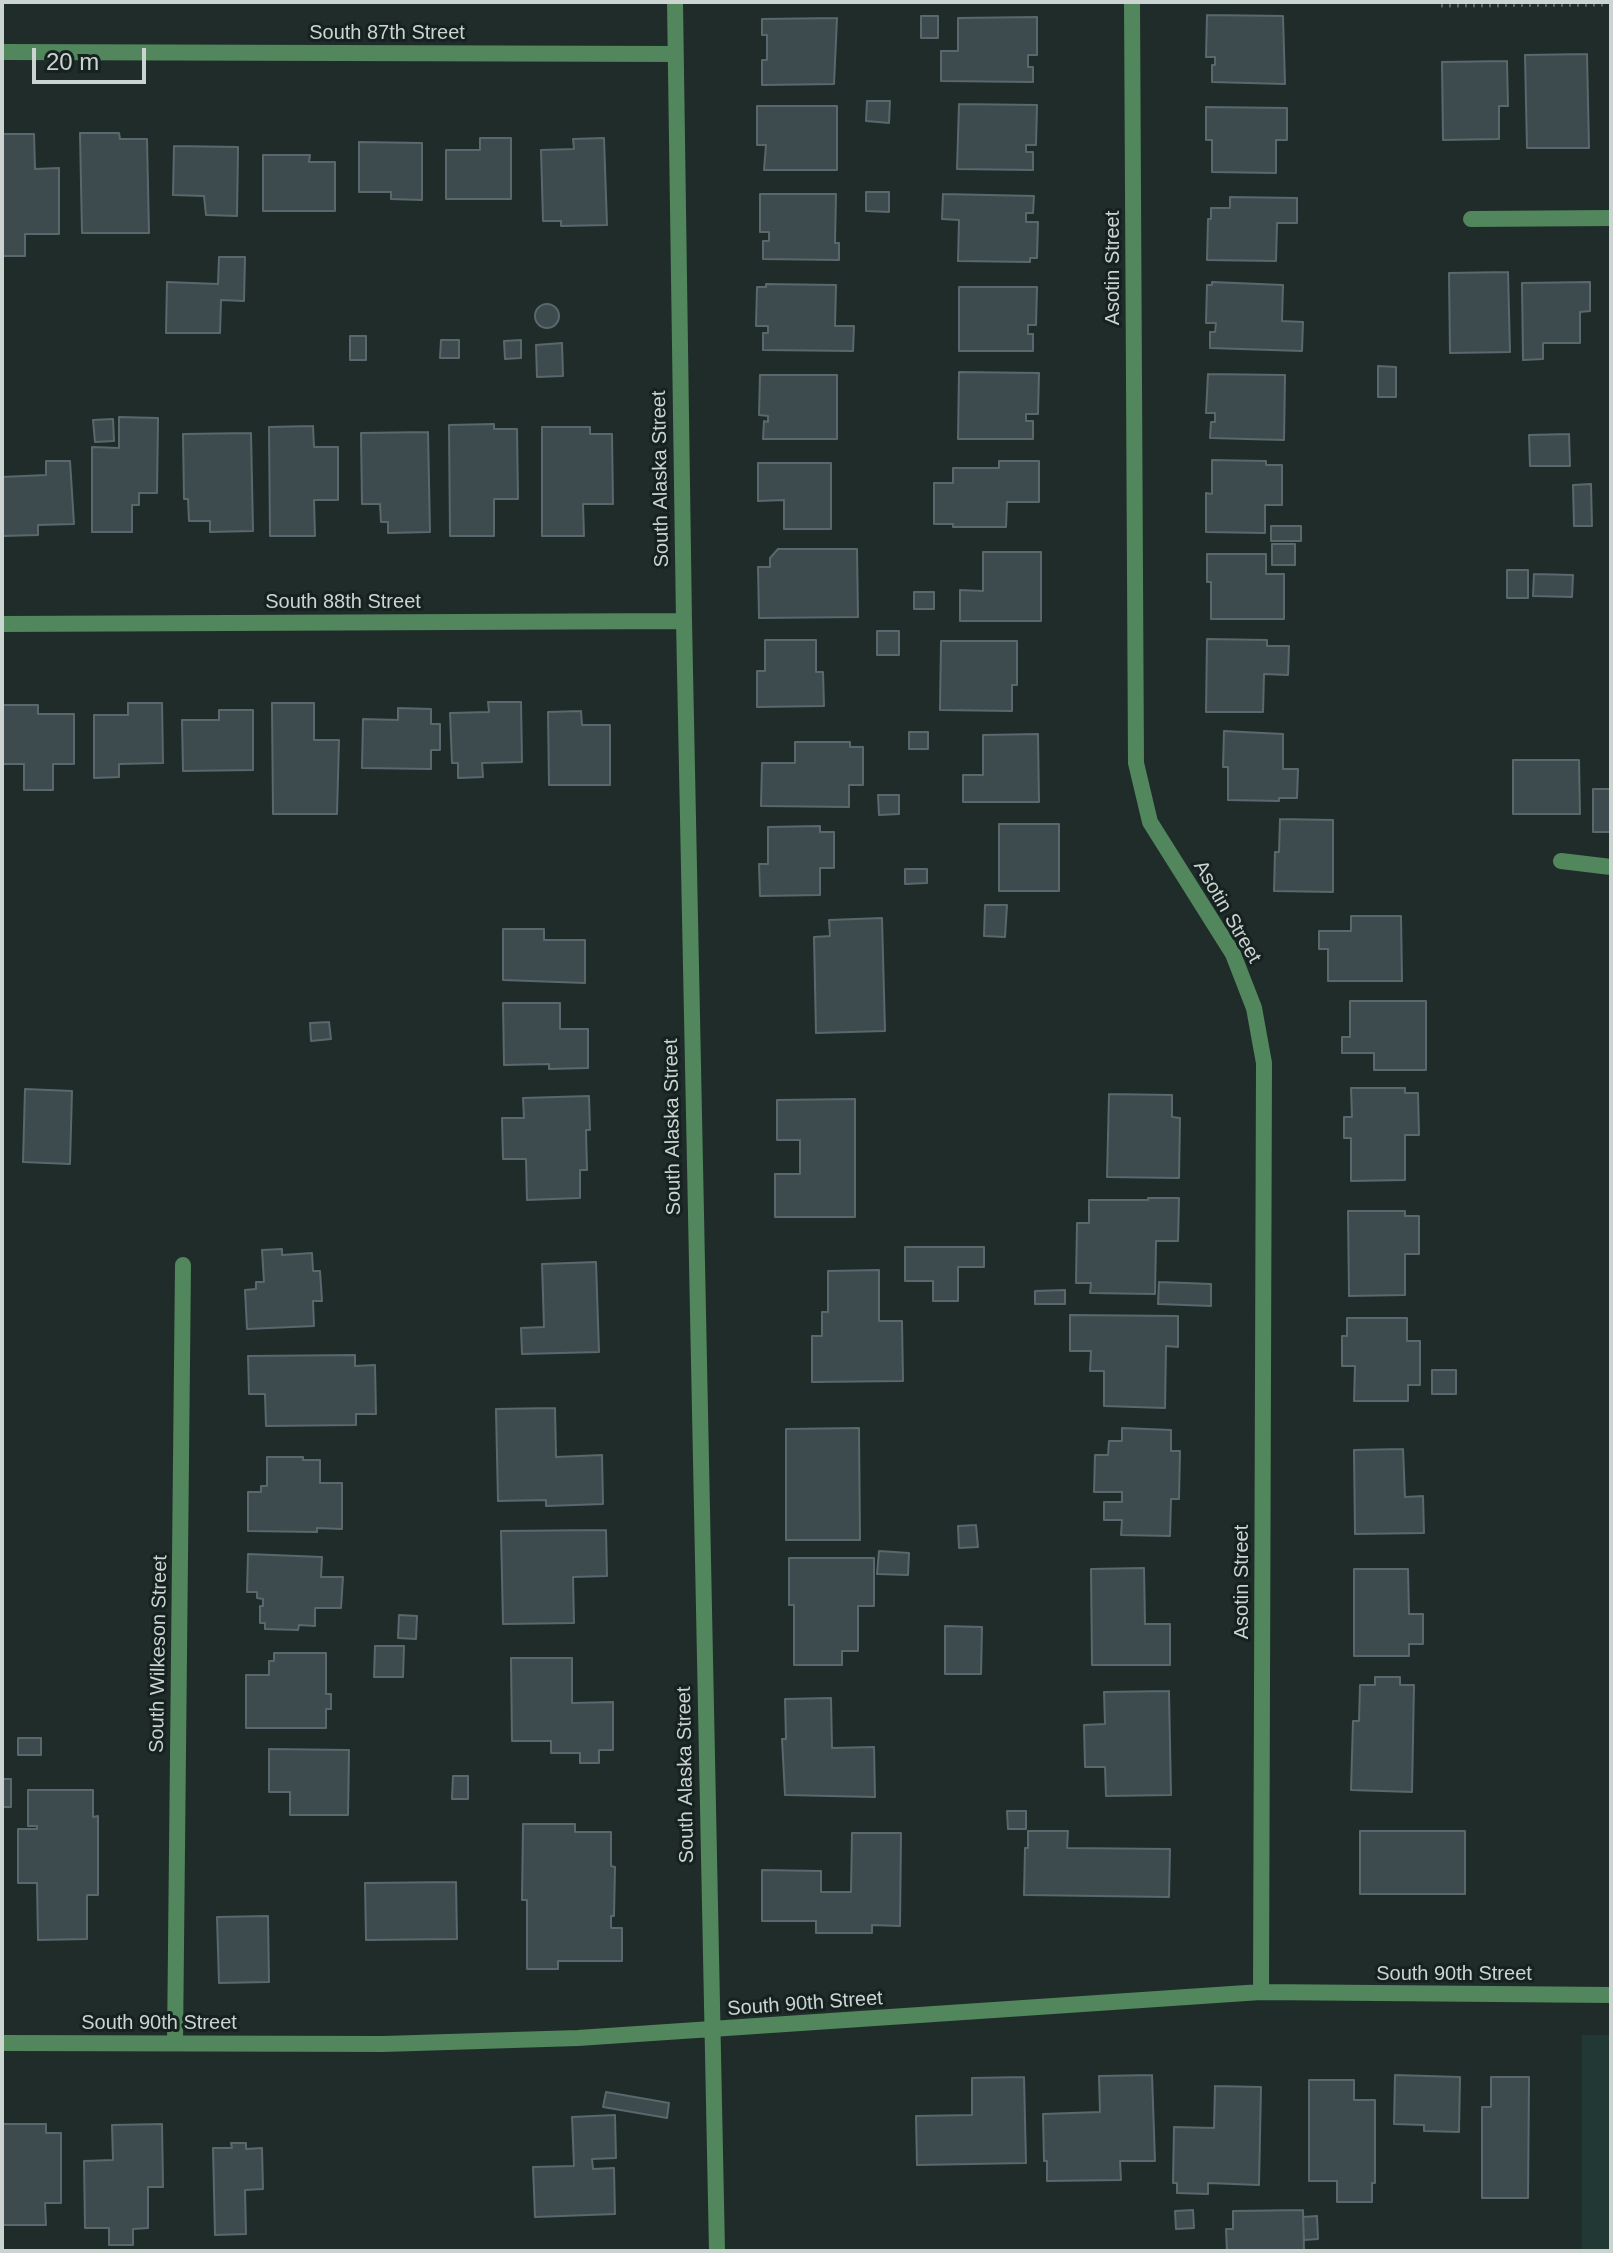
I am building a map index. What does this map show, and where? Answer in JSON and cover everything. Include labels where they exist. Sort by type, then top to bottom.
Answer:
[{"type":"street","name":"South Alaska Street","points":[[675,2],[684,621],[717,2251]]},
{"type":"street","name":"Asotin Street","points":[[1132,2],[1136,763],[1150,822],[1233,954],[1254,1008],[1264,1063],[1261,1992]]},
{"type":"street","name":"South 87th Street","points":[[2,52],[675,54]]},
{"type":"street","points":[[1471,219],[1611,218]]},
{"type":"street","name":"South 88th Street","points":[[2,624],[684,621]]},
{"type":"street","points":[[1561,861],[1611,867]]},
{"type":"street","name":"South Wilkeson Street","points":[[175,2043],[183,1265]]},
{"type":"street","name":"South 90th Street","points":[[2,2043],[383,2044],[711,2031],[1261,1992],[1611,1995]]},
{"type":"path","points":[[1441,5],[1611,4]]},
{"type":"shaded area","points":[[1582,2035],[1611,2035],[1611,2251],[1582,2251]]},
{"type":"building","points":[[1207,15],[1283,16],[1285,84],[1212,82],[1215,57],[1206,57]]},
{"type":"building","points":[[921,16],[938,16],[938,38],[921,38]]},
{"type":"building","points":[[1037,17],[1037,55],[1028,55],[1028,67],[1033,67],[1033,82],[941,81],[941,51],[958,51],[958,18]]},
{"type":"building","points":[[837,18],[834,84],[762,85],[762,60],[767,60],[767,35],[762,35],[762,19]]},
{"type":"building","points":[[1587,54],[1589,148],[1527,148],[1525,55]]},
{"type":"building","points":[[1507,61],[1508,106],[1499,106],[1499,139],[1443,140],[1442,62]]},
{"type":"building","points":[[867,101],[890,101],[889,123],[866,121]]},
{"type":"building","points":[[959,104],[1037,105],[1036,145],[1026,145],[1026,152],[1033,152],[1033,170],[957,169]]},
{"type":"building","points":[[757,106],[837,106],[837,170],[764,170],[766,145],[757,145]]},
{"type":"building","points":[[1206,107],[1287,108],[1287,140],[1276,140],[1276,173],[1212,172],[1212,140],[1206,140]]},
{"type":"building","points":[[80,133],[119,133],[120,139],[147,139],[149,233],[82,233]]},
{"type":"building","points":[[2,134],[34,134],[35,169],[59,168],[59,234],[25,234],[25,256],[2,256]]},
{"type":"building","points":[[480,138],[511,138],[511,199],[446,199],[446,150],[480,150]]},
{"type":"building","points":[[604,138],[607,225],[561,226],[561,221],[543,221],[541,150],[574,149],[573,139]]},
{"type":"building","points":[[359,142],[422,143],[422,200],[391,199],[391,192],[359,192]]},
{"type":"building","points":[[174,146],[238,147],[237,216],[206,215],[204,196],[173,195]]},
{"type":"building","points":[[263,155],[310,155],[309,162],[335,162],[335,211],[263,211]]},
{"type":"building","points":[[866,192],[889,192],[889,212],[866,211]]},
{"type":"building","points":[[760,194],[836,194],[835,243],[839,243],[839,260],[763,259],[763,241],[769,241],[769,232],[760,232]]},
{"type":"building","points":[[943,194],[1034,196],[1033,213],[1026,213],[1026,222],[1038,222],[1037,258],[1030,258],[1030,262],[958,261],[959,220],[942,219]]},
{"type":"building","points":[[1230,197],[1297,198],[1297,223],[1277,223],[1276,261],[1207,260],[1211,208],[1230,208]]},
{"type":"building","points":[[219,257],[245,257],[244,301],[221,300],[220,333],[166,333],[167,282],[218,284]]},
{"type":"building","points":[[1508,272],[1510,352],[1450,353],[1449,273]]},
{"type":"building","points":[[1212,282],[1283,285],[1282,321],[1303,322],[1302,351],[1210,348],[1210,332],[1215,332],[1216,323],[1206,323],[1207,285],[1212,285]]},
{"type":"building","points":[[1590,282],[1590,311],[1580,312],[1580,343],[1543,343],[1543,359],[1523,360],[1522,283]]},
{"type":"building","points":[[766,284],[836,285],[835,326],[854,326],[853,351],[763,350],[763,333],[768,333],[768,326],[756,326],[757,287],[766,287]]},
{"type":"building","points":[[959,287],[1037,287],[1036,325],[1028,325],[1028,334],[1033,334],[1033,351],[959,351]]},
{"type":"building","points":[[547,304],[555,308],[559,316],[555,324],[547,328],[539,324],[535,316],[539,308]]},
{"type":"building","points":[[350,336],[366,336],[366,360],[350,360]]},
{"type":"building","points":[[441,340],[459,340],[459,358],[440,358]]},
{"type":"building","points":[[521,340],[521,358],[505,359],[504,341]]},
{"type":"building","points":[[562,343],[563,376],[537,377],[536,345]]},
{"type":"building","points":[[1378,366],[1396,367],[1396,397],[1378,397]]},
{"type":"building","points":[[959,372],[1039,373],[1038,414],[1026,414],[1026,421],[1033,421],[1033,439],[958,439]]},
{"type":"building","points":[[1208,374],[1285,375],[1284,440],[1210,438],[1215,413],[1206,413]]},
{"type":"building","points":[[760,375],[837,375],[837,439],[763,439],[764,421],[768,422],[768,416],[759,415]]},
{"type":"building","points":[[119,417],[158,418],[157,493],[139,493],[139,505],[132,505],[132,532],[92,532],[92,447],[119,448]]},
{"type":"building","points":[[113,419],[114,441],[95,442],[93,420]]},
{"type":"building","points":[[494,424],[494,429],[517,429],[518,499],[494,499],[494,536],[450,536],[449,425]]},
{"type":"building","points":[[313,426],[314,447],[338,447],[338,500],[314,500],[315,536],[270,536],[269,427]]},
{"type":"building","points":[[542,427],[590,427],[590,434],[612,434],[613,504],[583,504],[584,536],[542,536]]},
{"type":"building","points":[[428,432],[430,532],[388,533],[388,522],[381,522],[380,504],[362,504],[361,433]]},
{"type":"building","points":[[251,433],[253,531],[210,532],[210,521],[189,521],[188,499],[184,499],[183,434]]},
{"type":"building","points":[[1569,434],[1570,466],[1530,466],[1529,435]]},
{"type":"building","points":[[1212,460],[1266,461],[1266,465],[1282,465],[1282,505],[1265,505],[1265,533],[1206,532],[1206,493],[1212,494]]},
{"type":"building","points":[[46,461],[70,461],[74,524],[38,525],[38,535],[3,536],[2,477],[46,475]]},
{"type":"building","points":[[999,461],[1039,461],[1039,502],[1007,502],[1006,527],[934,524],[934,483],[953,483],[953,468],[999,468]]},
{"type":"building","points":[[758,463],[831,463],[831,529],[784,529],[784,500],[758,501]]},
{"type":"building","points":[[1591,484],[1592,526],[1574,526],[1573,485]]},
{"type":"building","points":[[1271,526],[1301,526],[1301,541],[1271,541]]},
{"type":"building","points":[[1272,544],[1295,544],[1295,565],[1272,565]]},
{"type":"building","points":[[778,549],[857,549],[858,617],[759,618],[758,567],[770,567],[770,558]]},
{"type":"building","points":[[983,552],[1041,552],[1041,621],[960,621],[960,590],[983,591]]},
{"type":"building","points":[[1207,554],[1266,554],[1266,574],[1284,574],[1284,619],[1211,619]]},
{"type":"building","points":[[1507,570],[1528,570],[1528,598],[1507,598]]},
{"type":"building","points":[[1534,574],[1573,575],[1572,597],[1533,596]]},
{"type":"building","points":[[914,592],[934,592],[934,609],[914,609]]},
{"type":"building","points":[[877,631],[899,631],[899,655],[877,655]]},
{"type":"building","points":[[1207,639],[1267,640],[1267,646],[1289,646],[1288,675],[1264,674],[1263,712],[1206,712]]},
{"type":"building","points":[[765,640],[816,640],[816,672],[823,672],[824,706],[757,707],[757,671],[765,671]]},
{"type":"building","points":[[941,641],[1017,641],[1017,685],[1012,685],[1012,711],[940,710]]},
{"type":"building","points":[[488,702],[521,702],[522,762],[482,763],[483,777],[458,778],[458,763],[452,763],[450,713],[489,712]]},
{"type":"building","points":[[128,703],[162,703],[163,763],[119,764],[119,777],[94,778],[94,715],[128,715]]},
{"type":"building","points":[[272,703],[314,703],[314,740],[339,740],[337,814],[273,814]]},
{"type":"building","points":[[2,705],[38,705],[38,714],[74,714],[74,764],[53,764],[53,790],[24,790],[24,764],[2,764]]},
{"type":"building","points":[[398,708],[431,709],[431,724],[440,724],[440,750],[431,750],[431,769],[362,768],[363,719],[398,720]]},
{"type":"building","points":[[219,710],[253,710],[253,770],[183,771],[182,720],[219,720]]},
{"type":"building","points":[[581,711],[582,725],[610,725],[610,785],[549,785],[548,712]]},
{"type":"building","points":[[1224,731],[1283,734],[1283,769],[1298,769],[1297,798],[1279,798],[1279,801],[1228,800],[1228,767],[1223,767]]},
{"type":"building","points":[[909,732],[928,732],[928,749],[909,749]]},
{"type":"building","points":[[1038,734],[1039,802],[963,802],[963,775],[983,775],[983,735]]},
{"type":"building","points":[[795,742],[850,742],[850,747],[863,747],[863,785],[849,785],[849,807],[761,806],[762,763],[795,763]]},
{"type":"building","points":[[1513,760],[1579,760],[1580,814],[1513,814]]},
{"type":"building","points":[[1593,789],[1611,789],[1611,832],[1593,832]]},
{"type":"building","points":[[878,795],[899,795],[899,814],[879,815]]},
{"type":"building","points":[[1280,819],[1333,820],[1333,892],[1274,891]]},
{"type":"building","points":[[999,824],[1059,824],[1059,891],[999,891]]},
{"type":"building","points":[[820,826],[820,832],[834,832],[834,868],[820,868],[820,895],[760,896],[759,864],[768,864],[768,827]]},
{"type":"building","points":[[905,869],[927,869],[927,883],[905,884]]},
{"type":"building","points":[[985,905],[1007,905],[1005,937],[984,936]]},
{"type":"building","points":[[1351,916],[1401,916],[1402,981],[1328,981],[1328,949],[1319,949],[1319,931],[1351,931]]},
{"type":"building","points":[[882,918],[885,1031],[816,1033],[814,937],[830,936],[829,920]]},
{"type":"building","points":[[503,929],[544,929],[544,940],[585,940],[585,983],[503,980]]},
{"type":"building","points":[[1350,1001],[1426,1001],[1426,1070],[1374,1070],[1374,1053],[1342,1053],[1342,1037],[1350,1037]]},
{"type":"building","points":[[503,1003],[560,1003],[560,1029],[588,1029],[588,1068],[549,1069],[549,1064],[504,1065]]},
{"type":"building","points":[[329,1022],[331,1039],[311,1041],[310,1023]]},
{"type":"building","points":[[1351,1088],[1405,1088],[1405,1093],[1418,1093],[1419,1135],[1405,1135],[1405,1180],[1351,1181],[1351,1138],[1344,1138],[1344,1117],[1352,1117]]},
{"type":"building","points":[[25,1089],[72,1091],[70,1164],[23,1162]]},
{"type":"building","points":[[1109,1094],[1172,1095],[1172,1117],[1180,1118],[1179,1178],[1107,1177]]},
{"type":"building","points":[[589,1096],[587,1170],[580,1170],[580,1198],[527,1200],[526,1159],[503,1159],[502,1118],[524,1118],[523,1098]]},
{"type":"building","points":[[855,1099],[855,1217],[775,1217],[775,1174],[800,1174],[800,1140],[777,1140],[777,1100]]},
{"type":"building","points":[[1179,1198],[1178,1241],[1156,1241],[1155,1294],[1090,1293],[1091,1283],[1076,1283],[1077,1223],[1089,1223],[1089,1200]]},
{"type":"building","points":[[1348,1211],[1405,1211],[1405,1216],[1419,1216],[1419,1254],[1405,1254],[1405,1295],[1349,1296]]},
{"type":"building","points":[[905,1247],[984,1247],[984,1267],[958,1267],[958,1301],[933,1301],[933,1281],[905,1281]]},
{"type":"building","points":[[282,1249],[282,1255],[312,1253],[313,1271],[320,1271],[322,1301],[313,1301],[314,1326],[247,1329],[245,1290],[256,1289],[256,1282],[264,1282],[262,1250]]},
{"type":"building","points":[[596,1262],[599,1352],[522,1354],[521,1328],[544,1327],[542,1264]]},
{"type":"building","points":[[879,1270],[879,1321],[902,1321],[903,1381],[812,1382],[812,1336],[822,1336],[822,1312],[828,1312],[828,1271]]},
{"type":"building","points":[[1159,1282],[1211,1284],[1211,1306],[1158,1304]]},
{"type":"building","points":[[1065,1290],[1065,1304],[1035,1304],[1035,1291]]},
{"type":"building","points":[[1070,1315],[1178,1316],[1178,1347],[1166,1346],[1165,1408],[1104,1406],[1104,1371],[1090,1371],[1091,1351],[1070,1351]]},
{"type":"building","points":[[1347,1318],[1407,1318],[1407,1341],[1420,1341],[1420,1385],[1408,1385],[1408,1401],[1354,1401],[1355,1366],[1342,1366],[1342,1336],[1347,1336]]},
{"type":"building","points":[[355,1355],[355,1366],[375,1365],[376,1414],[356,1414],[356,1425],[266,1426],[265,1394],[249,1394],[248,1356]]},
{"type":"building","points":[[1432,1370],[1456,1370],[1456,1394],[1432,1394]]},
{"type":"building","points":[[555,1408],[556,1457],[602,1455],[603,1504],[546,1506],[546,1500],[498,1501],[496,1409]]},
{"type":"building","points":[[859,1428],[860,1540],[786,1540],[786,1429]]},
{"type":"building","points":[[1122,1428],[1171,1430],[1171,1451],[1180,1451],[1179,1499],[1171,1499],[1170,1536],[1121,1535],[1122,1520],[1104,1520],[1104,1502],[1122,1502],[1122,1492],[1094,1492],[1095,1455],[1108,1455],[1109,1441],[1122,1441]]},
{"type":"building","points":[[1403,1449],[1405,1497],[1423,1496],[1424,1533],[1355,1534],[1354,1450]]},
{"type":"building","points":[[267,1457],[320,1460],[320,1483],[342,1483],[342,1529],[317,1528],[317,1532],[248,1531],[248,1492],[261,1492],[261,1486],[267,1486]]},
{"type":"building","points":[[976,1525],[978,1547],[959,1548],[958,1526]]},
{"type":"building","points":[[606,1530],[607,1576],[573,1577],[574,1623],[503,1624],[501,1531]]},
{"type":"building","points":[[879,1551],[909,1553],[908,1575],[877,1574]]},
{"type":"building","points":[[248,1554],[322,1557],[321,1577],[343,1577],[341,1608],[315,1608],[315,1626],[299,1625],[298,1630],[265,1629],[265,1623],[260,1623],[263,1599],[257,1598],[257,1592],[247,1592]]},
{"type":"building","points":[[789,1558],[874,1558],[874,1606],[858,1606],[858,1651],[842,1651],[842,1665],[794,1665],[794,1605],[789,1605]]},
{"type":"building","points":[[1144,1568],[1145,1624],[1170,1624],[1170,1665],[1092,1665],[1091,1569]]},
{"type":"building","points":[[1354,1569],[1408,1569],[1409,1614],[1423,1614],[1423,1644],[1409,1644],[1409,1656],[1354,1656]]},
{"type":"building","points":[[399,1615],[417,1616],[416,1639],[398,1638]]},
{"type":"building","points":[[945,1626],[982,1627],[981,1674],[945,1674]]},
{"type":"building","points":[[375,1646],[404,1646],[403,1677],[374,1677]]},
{"type":"building","points":[[274,1653],[326,1653],[326,1694],[331,1694],[331,1709],[326,1709],[326,1728],[246,1728],[246,1675],[269,1675],[269,1661],[274,1661]]},
{"type":"building","points":[[511,1658],[572,1658],[572,1703],[613,1702],[613,1750],[599,1750],[599,1763],[580,1763],[580,1753],[551,1753],[551,1741],[512,1741]]},
{"type":"building","points":[[1375,1677],[1400,1677],[1400,1685],[1414,1685],[1412,1792],[1351,1790],[1353,1721],[1359,1721],[1360,1685],[1375,1685]]},
{"type":"building","points":[[1169,1691],[1171,1795],[1106,1796],[1105,1767],[1085,1767],[1084,1725],[1105,1724],[1104,1692]]},
{"type":"building","points":[[831,1698],[832,1748],[874,1747],[875,1797],[785,1795],[782,1739],[786,1739],[785,1699]]},
{"type":"building","points":[[18,1738],[41,1738],[41,1755],[18,1755]]},
{"type":"building","points":[[269,1749],[349,1750],[348,1815],[290,1815],[290,1792],[269,1792]]},
{"type":"building","points":[[453,1776],[468,1776],[468,1799],[452,1799]]},
{"type":"building","points":[[2,1779],[11,1779],[11,1807],[2,1807]]},
{"type":"building","points":[[28,1790],[93,1790],[93,1817],[98,1816],[98,1895],[87,1895],[87,1939],[38,1940],[37,1883],[18,1883],[18,1829],[37,1829],[37,1826],[28,1826]]},
{"type":"building","points":[[1007,1811],[1026,1811],[1026,1829],[1008,1829]]},
{"type":"building","points":[[523,1824],[575,1824],[575,1832],[611,1832],[611,1866],[615,1867],[611,1928],[622,1928],[622,1961],[558,1961],[558,1969],[527,1969],[527,1900],[522,1900]]},
{"type":"building","points":[[1028,1831],[1068,1831],[1067,1848],[1170,1849],[1169,1897],[1024,1895]]},
{"type":"building","points":[[1360,1831],[1465,1831],[1465,1894],[1360,1894]]},
{"type":"building","points":[[852,1833],[901,1833],[900,1926],[872,1925],[872,1933],[816,1933],[816,1921],[762,1921],[762,1870],[821,1871],[821,1892],[851,1892]]},
{"type":"building","points":[[456,1882],[457,1939],[366,1940],[365,1883]]},
{"type":"building","points":[[268,1916],[269,1982],[219,1983],[217,1917]]},
{"type":"building","points":[[1152,2075],[1155,2161],[1120,2161],[1121,2180],[1047,2181],[1043,2114],[1100,2112],[1099,2076]]},
{"type":"building","points":[[1395,2075],[1460,2077],[1459,2132],[1424,2131],[1424,2125],[1394,2124]]},
{"type":"building","points":[[1024,2077],[1026,2163],[917,2165],[916,2116],[972,2115],[972,2078]]},
{"type":"building","points":[[1491,2077],[1529,2077],[1528,2198],[1482,2198],[1482,2107],[1491,2107]]},
{"type":"building","points":[[1309,2080],[1354,2080],[1354,2100],[1375,2100],[1375,2183],[1372,2183],[1372,2202],[1337,2202],[1337,2181],[1309,2181]]},
{"type":"building","points":[[1215,2086],[1261,2087],[1259,2185],[1208,2183],[1208,2194],[1177,2193],[1177,2183],[1173,2183],[1174,2127],[1214,2128]]},
{"type":"building","points":[[606,2092],[669,2103],[667,2118],[603,2107]]},
{"type":"building","points":[[615,2115],[616,2158],[592,2159],[593,2169],[614,2168],[615,2214],[535,2217],[533,2167],[574,2166],[572,2117]]},
{"type":"building","points":[[2,2124],[46,2124],[46,2133],[61,2133],[61,2203],[45,2203],[46,2225],[2,2225]]},
{"type":"building","points":[[162,2124],[163,2187],[148,2187],[148,2228],[133,2229],[133,2245],[109,2245],[109,2228],[85,2228],[84,2161],[113,2160],[112,2125]]},
{"type":"building","points":[[231,2143],[246,2143],[246,2149],[262,2148],[263,2189],[245,2190],[246,2234],[215,2235],[213,2148],[232,2148]]},
{"type":"building","points":[[1193,2210],[1194,2228],[1176,2229],[1175,2211]]},
{"type":"building","points":[[1303,2210],[1304,2251],[1227,2251],[1226,2229],[1233,2229],[1233,2211]]},
{"type":"building","points":[[1317,2216],[1318,2239],[1304,2240],[1303,2217]]}]
